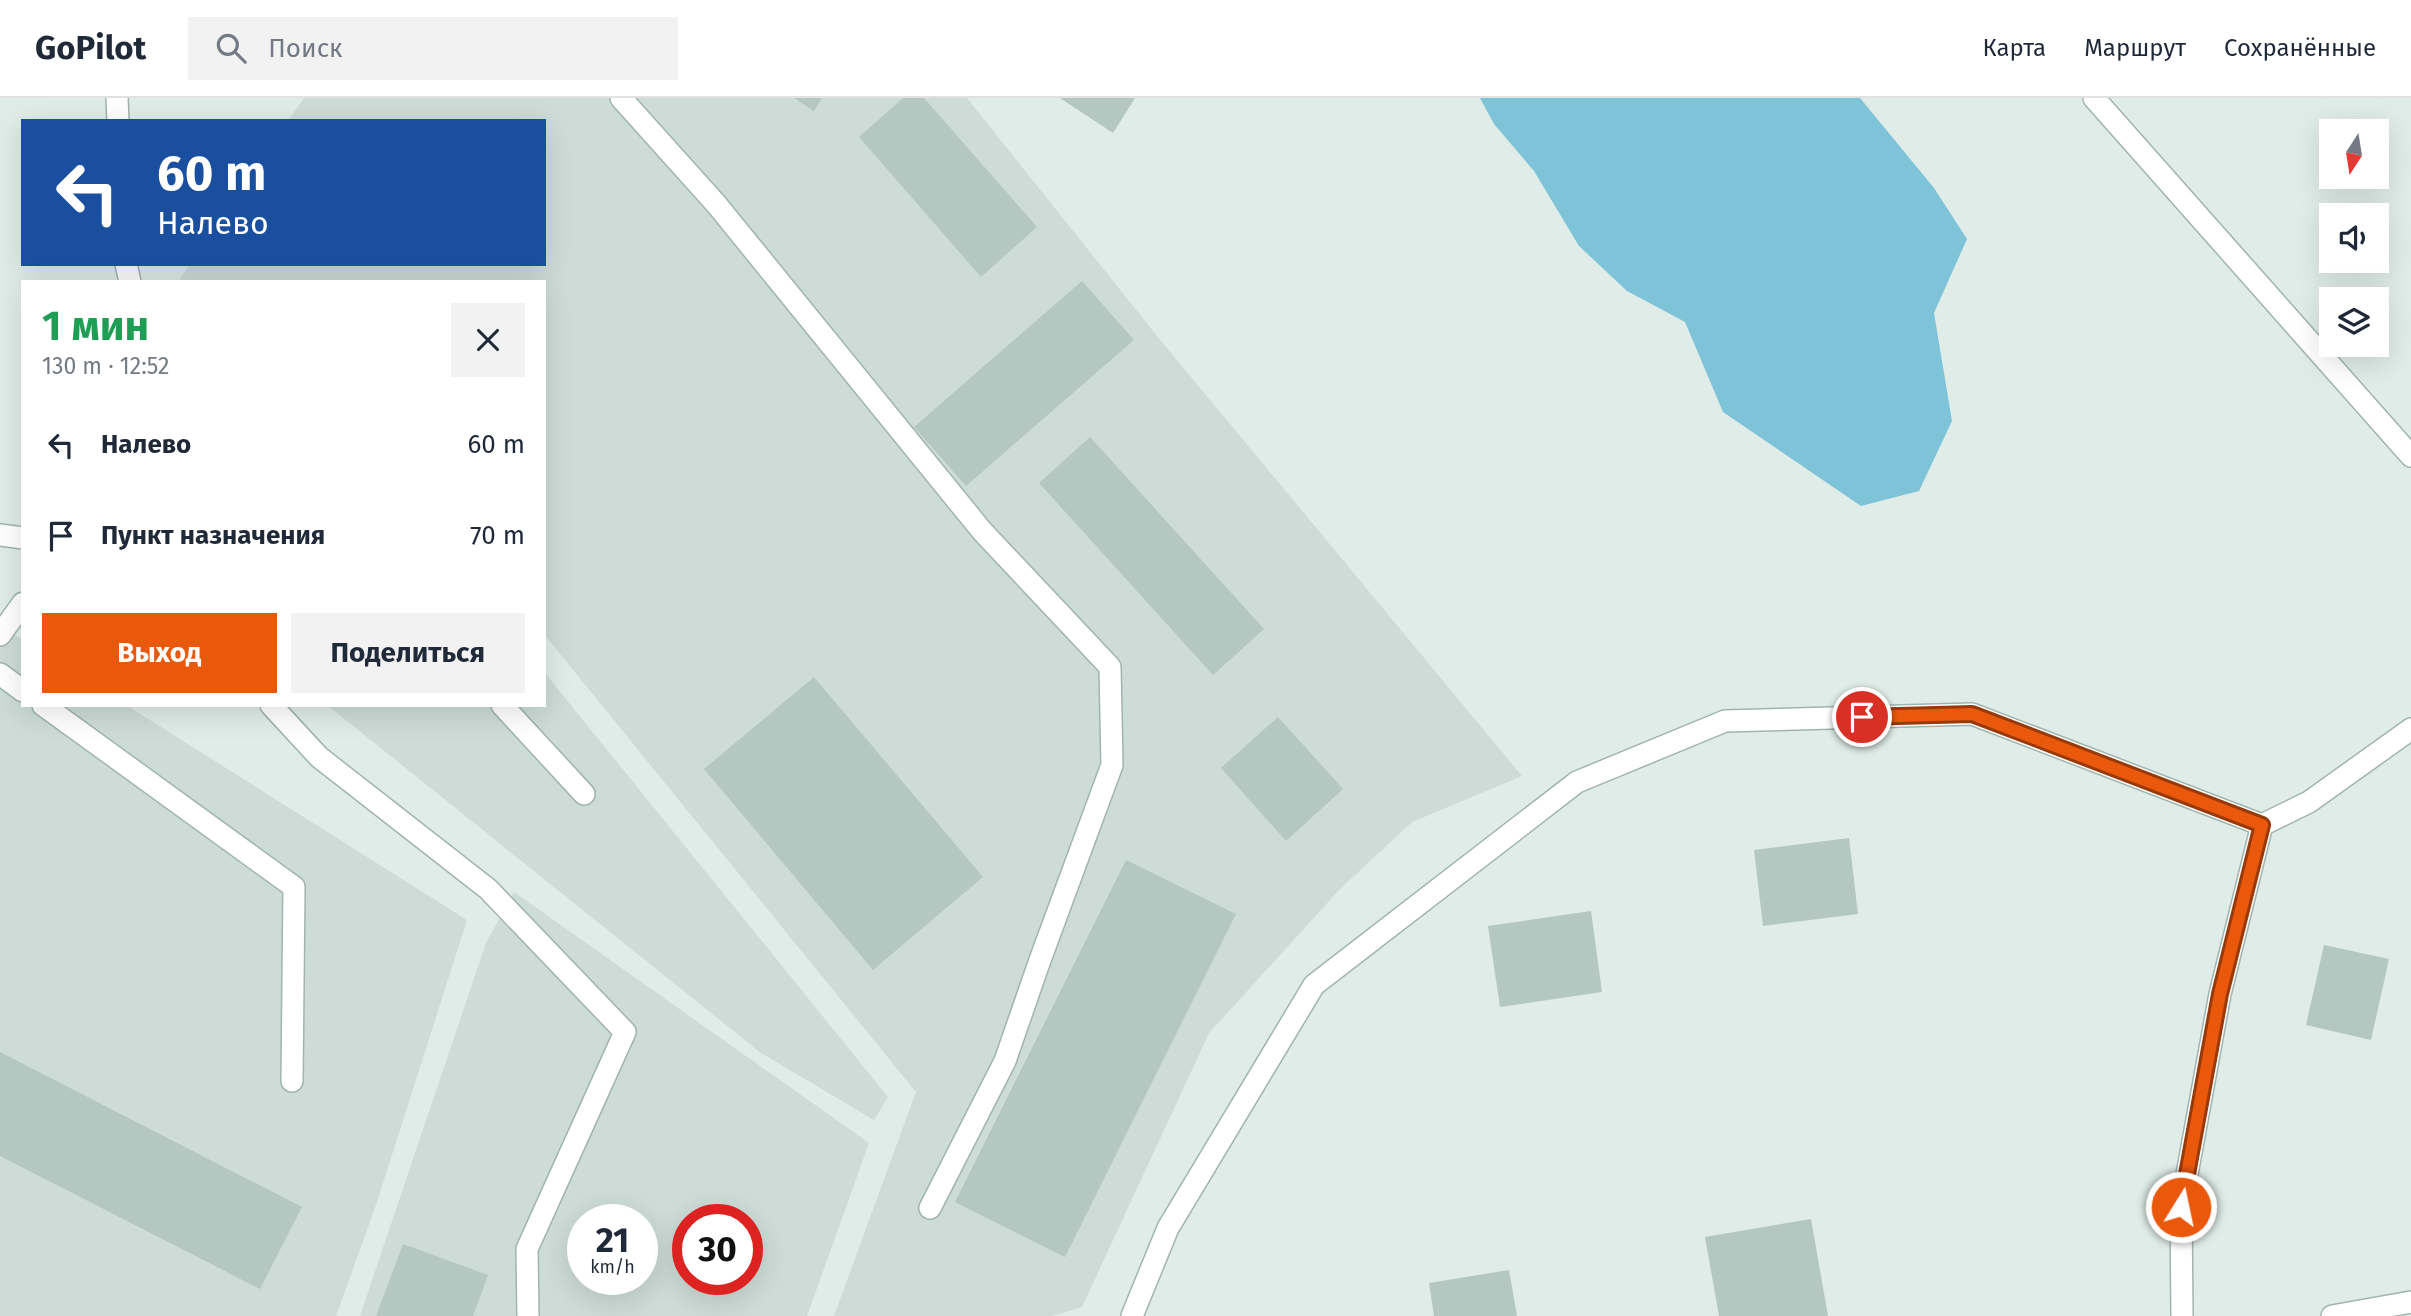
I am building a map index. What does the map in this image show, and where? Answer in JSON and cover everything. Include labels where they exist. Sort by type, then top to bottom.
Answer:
[{"type":"street","points":[[117,98],[118,119]]},
{"type":"street","points":[[621,98],[717,205],[982,531],[1111,667],[1112,765],[1005,1061],[930,1208]]},
{"type":"street","points":[[2095,98],[2411,456]]},
{"type":"street","points":[[0,535],[21,538]]},
{"type":"street","points":[[0,635],[21,606]]},
{"type":"street","points":[[0,674],[21,690]]},
{"type":"street","points":[[46,707],[294,887],[292,1082]]},
{"type":"street","points":[[273,707],[319,757],[488,889],[625,1032],[527,1249],[528,1316]]},
{"type":"street","points":[[504,707],[584,794]]},
{"type":"street","points":[[1132,1316],[1168,1228],[1314,985],[1577,782],[1725,721],[1972,714],[2262,825],[2309,802],[2411,729]]},
{"type":"street","points":[[2182,1316],[2181,1207],[2220,994],[2262,825]]},
{"type":"street","points":[[2332,1316],[2411,1302]]},
{"type":"shaded area","points":[[304,98],[967,98],[1157,336],[1522,776],[1412,822],[1340,889],[1209,1033],[1082,1307],[1052,1316],[834,1316],[916,1092],[546,636],[546,280],[179,280],[189,266],[546,266],[546,119],[289,119]]},
{"type":"shaded area","points":[[0,626],[21,639],[21,707],[129,707],[467,920],[376,1205],[336,1316],[0,1316]]},
{"type":"shaded area","points":[[546,674],[888,1097],[874,1120],[761,1053],[329,707],[546,707]]},
{"type":"shaded area","points":[[514,892],[869,1143],[807,1316],[360,1316],[486,943]]},
{"type":"water","points":[[1480,98],[1860,98],[1934,188],[1967,239],[1934,313],[1952,421],[1919,491],[1861,506],[1723,412],[1685,322],[1627,291],[1579,246],[1534,171],[1494,124]]},
{"type":"building","points":[[794,98],[822,98],[814,111]]},
{"type":"building","points":[[903,98],[924,98],[1037,227],[981,277],[859,137]]},
{"type":"building","points":[[1060,98],[1135,98],[1113,133]]},
{"type":"building","points":[[1082,281],[1134,340],[966,486],[914,427]]},
{"type":"building","points":[[1090,437],[1264,629],[1213,675],[1039,483]]},
{"type":"building","points":[[814,677],[983,877],[873,970],[704,769]]},
{"type":"building","points":[[1278,717],[1343,789],[1286,841],[1221,768]]},
{"type":"building","points":[[1849,838],[1858,914],[1763,926],[1754,850]]},
{"type":"building","points":[[1126,860],[1236,914],[1065,1257],[955,1202]]},
{"type":"building","points":[[1591,911],[1602,992],[1500,1007],[1488,926]]},
{"type":"building","points":[[2324,945],[2389,959],[2371,1040],[2306,1025]]},
{"type":"building","points":[[0,1052],[302,1207],[260,1289],[0,1156]]},
{"type":"building","points":[[1811,1219],[1828,1316],[1719,1316],[1705,1237]]},
{"type":"building","points":[[403,1244],[488,1275],[473,1316],[376,1316]]},
{"type":"building","points":[[1509,1270],[1517,1316],[1434,1316],[1429,1283]]},
{"type":"route","points":[[1862,717],[1972,714],[2262,825],[2220,994],[2181,1207]]}]
